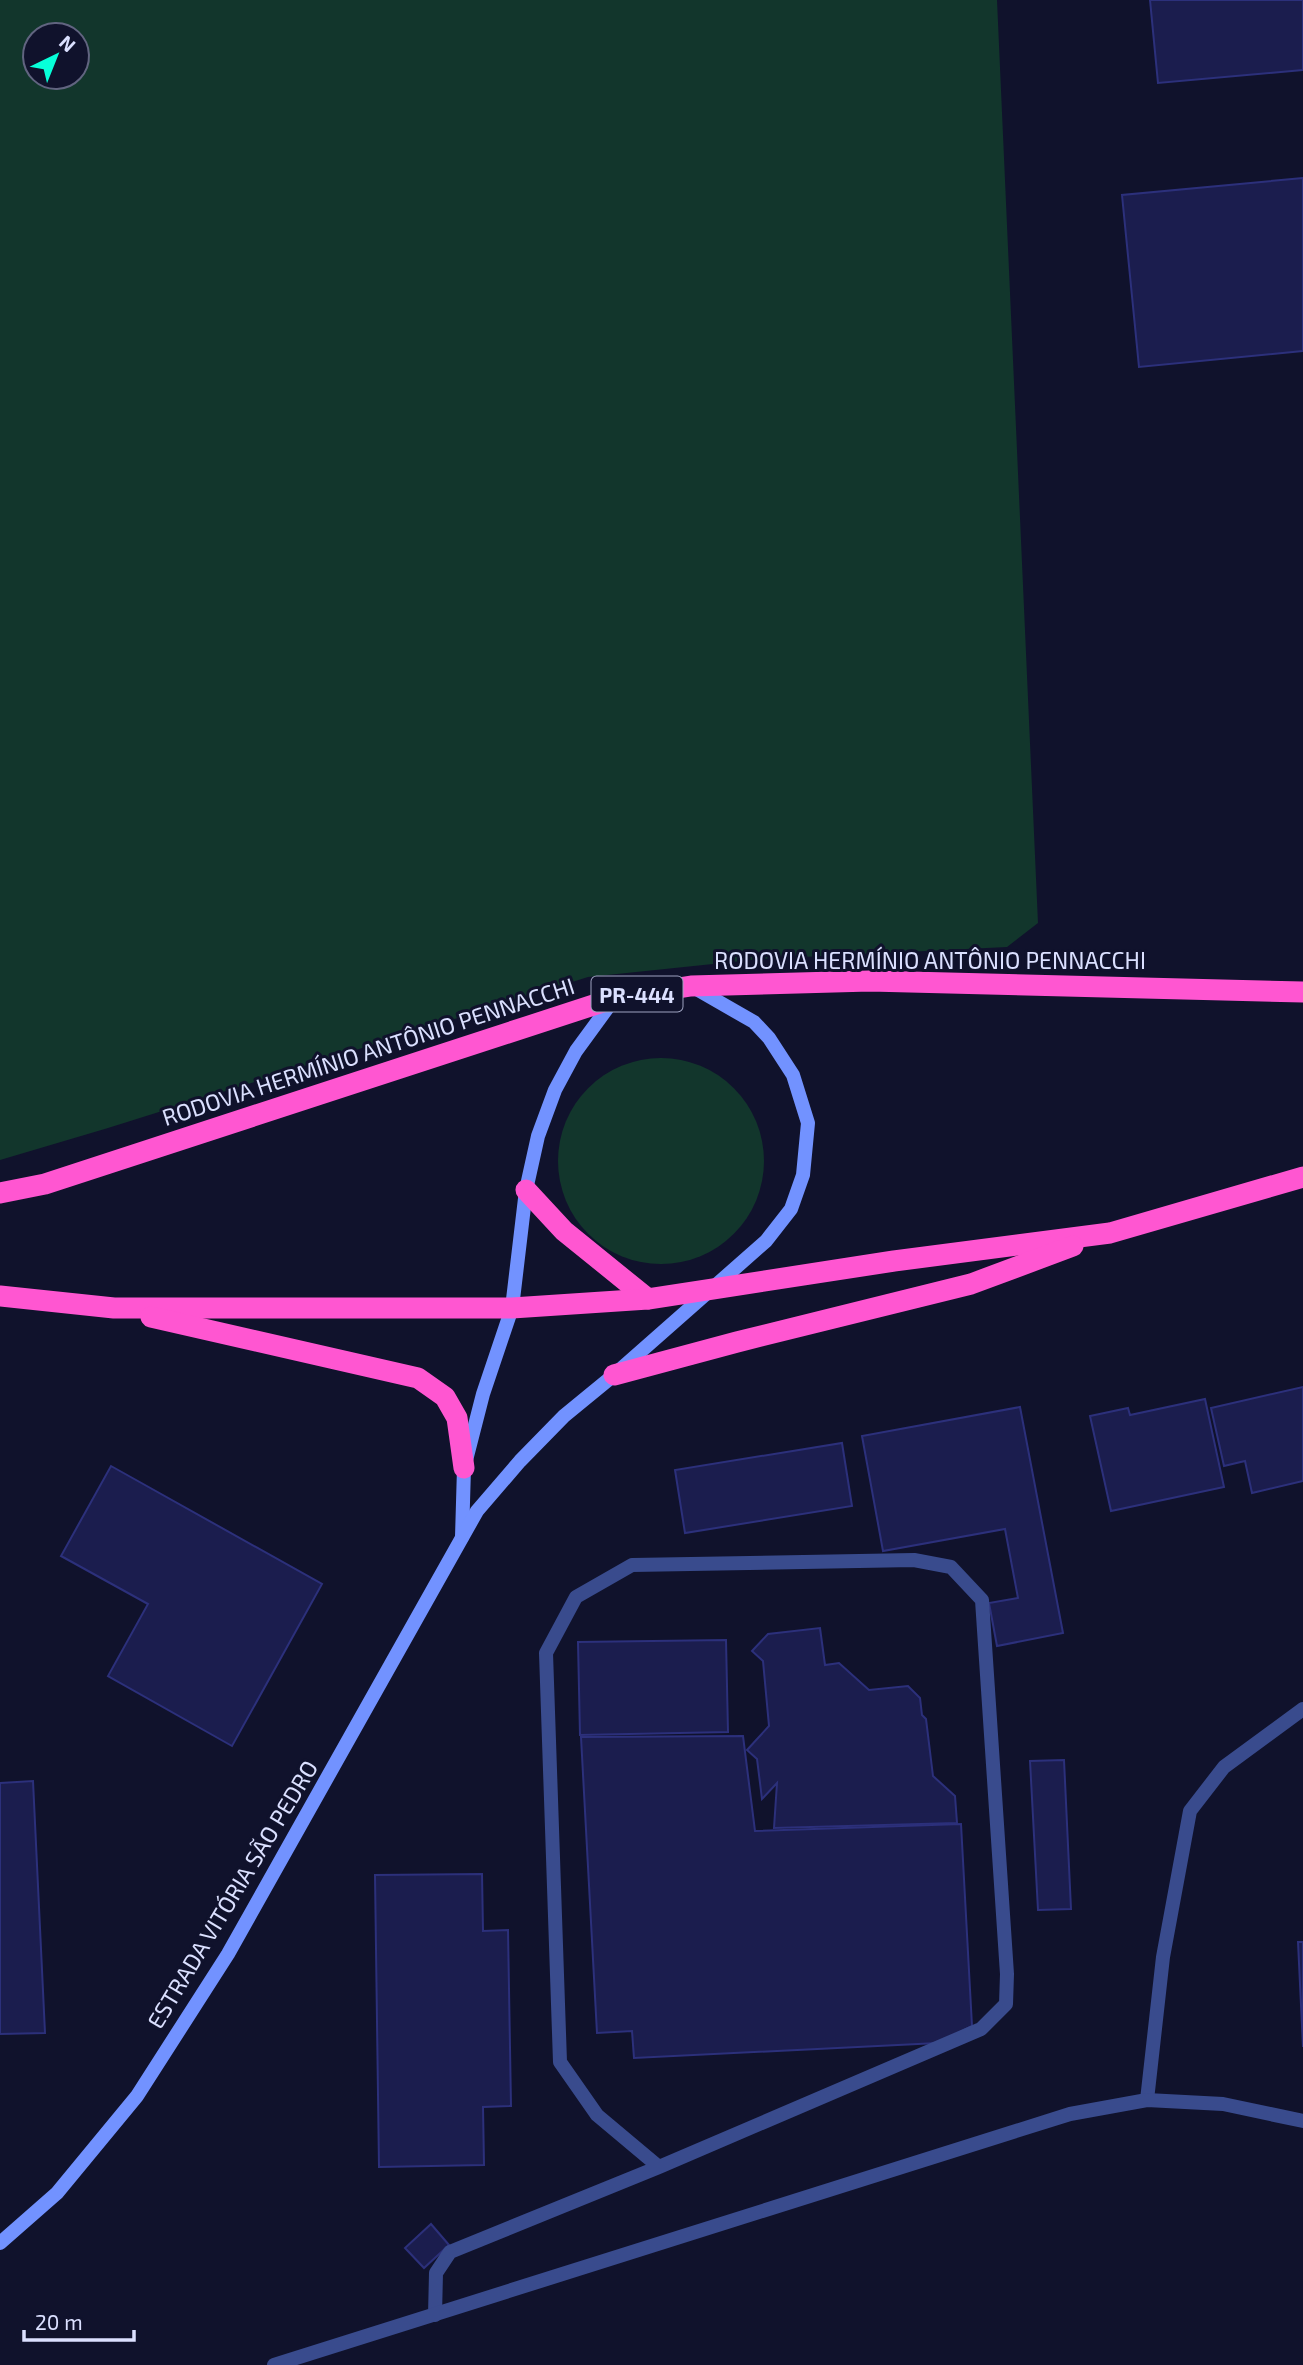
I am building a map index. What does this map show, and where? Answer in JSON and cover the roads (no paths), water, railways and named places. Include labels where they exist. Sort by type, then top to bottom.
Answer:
[{"type":"highway","name":"RODOVIA HERMÍNIO ANTÔNIO PENNACCHI","points":[[0,1193],[45,1184],[615,998],[691,986],[870,981],[1303,992]]},
{"type":"highway","points":[[614,1375],[971,1284],[1110,1233],[1303,1177]]},
{"type":"highway","points":[[526,1190],[564,1231],[648,1299]]},
{"type":"highway","points":[[0,1296],[114,1308],[512,1308],[648,1299],[894,1261],[1110,1233]]},
{"type":"highway","points":[[114,1308],[418,1378],[445,1397],[457,1418],[464,1468]]},
{"type":"main road","name":"ESTRADA VITÓRIA SÃO PEDRO","points":[[0,2243],[57,2193],[144,2085],[228,1954],[477,1511],[564,1416],[715,1288],[766,1241],[791,1209],[803,1175],[808,1124],[793,1075],[769,1038],[754,1022],[691,986]]},
{"type":"main road","points":[[462,1539],[464,1468],[484,1394],[512,1308],[526,1190],[538,1136],[555,1090],[576,1051],[615,998]]},
{"type":"lane","points":[[435,2315],[436,2273],[450,2252],[659,2167],[981,2029],[1006,2004],[1007,1973],[982,1600],[951,1567],[914,1560],[632,1565],[576,1597],[546,1653],[560,2062],[597,2115],[659,2167]]},
{"type":"lane","points":[[1147,2100],[1163,1957],[1190,1811],[1224,1767],[1303,1709]]},
{"type":"lane","points":[[274,2365],[1070,2114],[1147,2100],[1223,2104],[1303,2121]]}]
